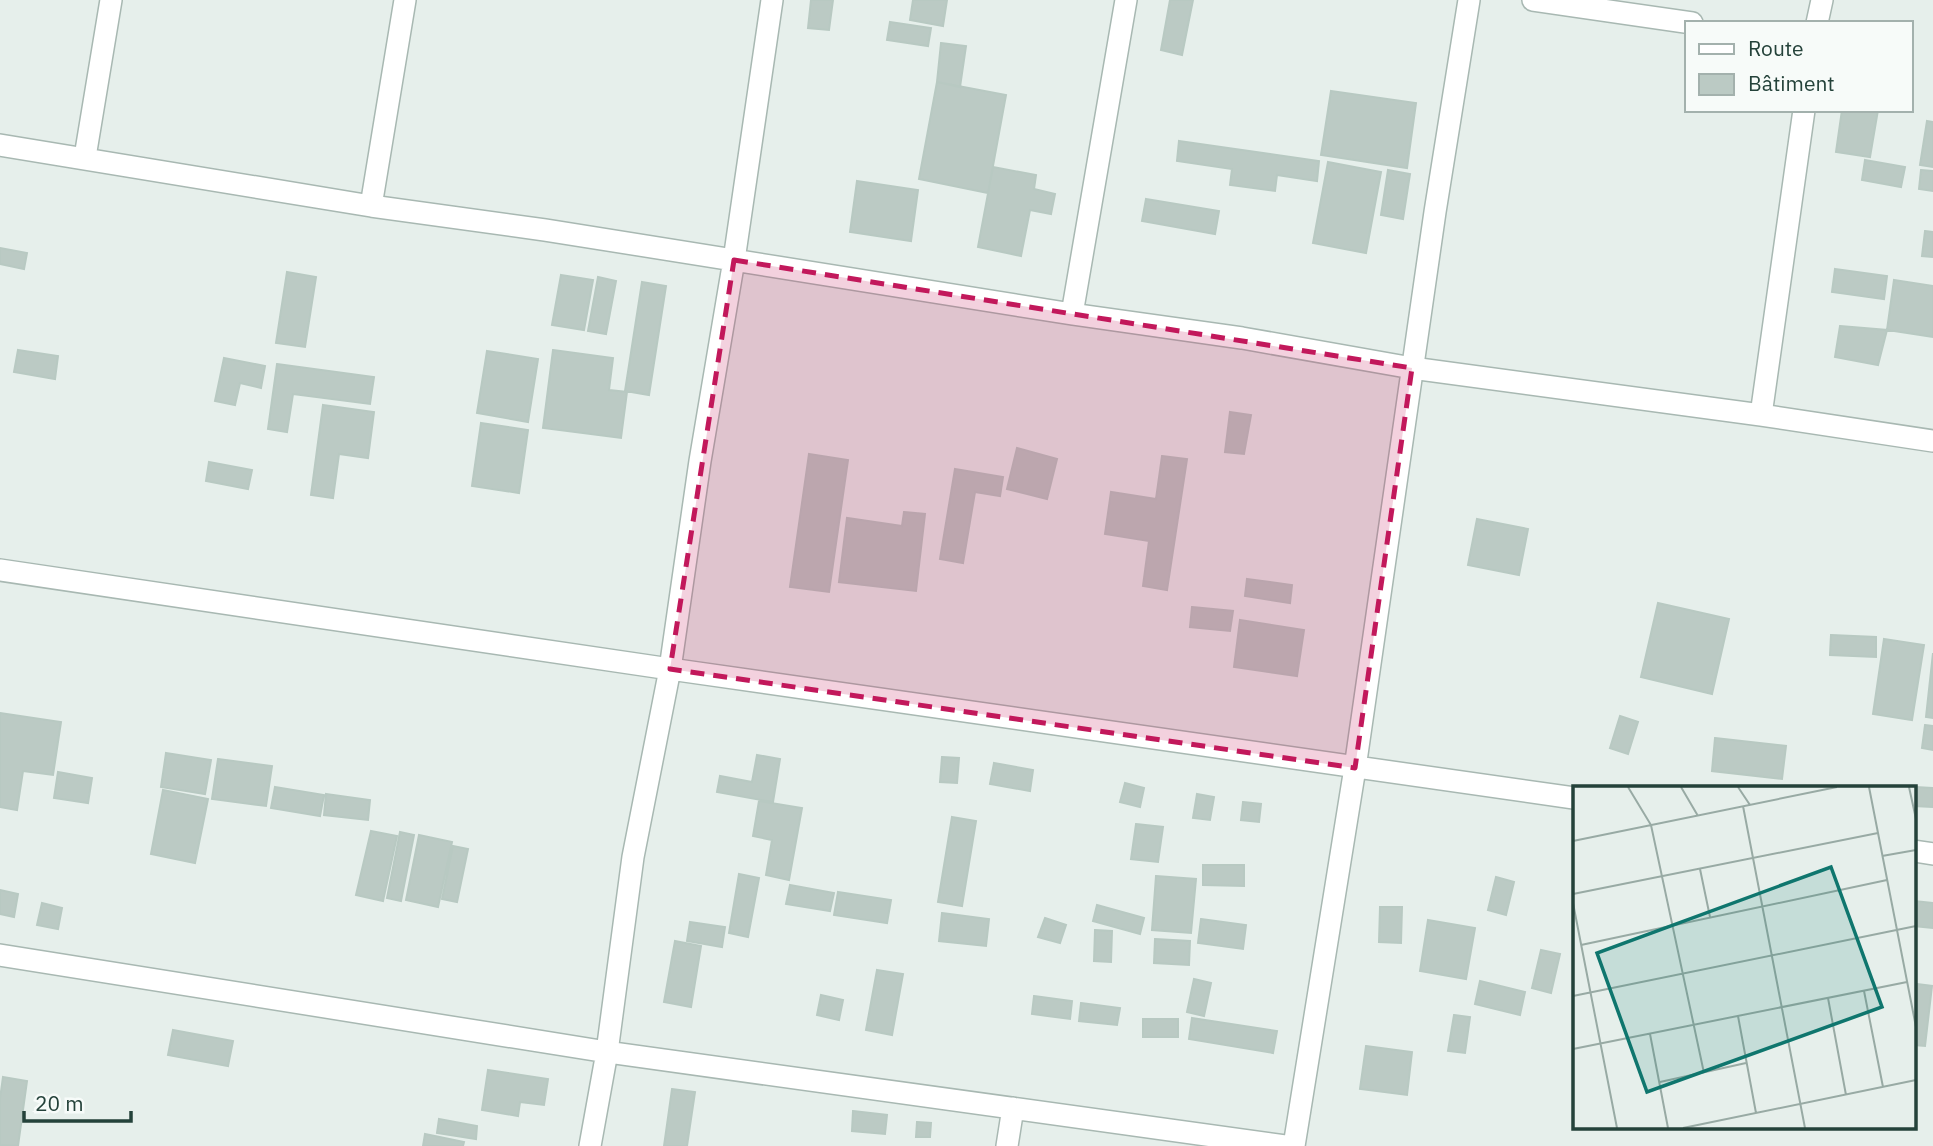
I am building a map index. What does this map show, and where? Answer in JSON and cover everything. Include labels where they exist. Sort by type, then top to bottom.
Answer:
[{"type":"street","points":[[85,158],[111,0]]},
{"type":"street","points":[[371,206],[405,0]]},
{"type":"street","points":[[590,1146],[607,1052],[633,857],[670,669],[772,0]]},
{"type":"street","points":[[1072,314],[1126,0]]},
{"type":"street","points":[[1294,1146],[1355,768],[1412,368],[1469,0]]},
{"type":"street","points":[[1533,0],[1685,22]]},
{"type":"street","points":[[1817,21],[1822,0]]},
{"type":"street","points":[[1761,415],[1804,112]]},
{"type":"street","points":[[0,145],[371,206],[545,230],[1072,314],[1242,338],[1412,368],[1761,415],[1933,442]]},
{"type":"street","points":[[0,570],[1573,798]]},
{"type":"street","points":[[0,955],[607,1052],[1285,1146]]},
{"type":"street","points":[[1007,1146],[1013,1108]]},
{"type":"highlighted area","points":[[734,260],[1412,368],[1355,768],[670,669]]},
{"type":"building","points":[[811,0],[833,0],[829,30],[808,28]]},
{"type":"building","points":[[913,0],[947,0],[943,26],[910,20]]},
{"type":"building","points":[[1170,0],[1193,0],[1182,55],[1161,50]]},
{"type":"building","points":[[890,22],[931,28],[928,46],[887,40]]},
{"type":"building","points":[[941,43],[966,46],[960,87],[937,82]]},
{"type":"building","points":[[937,82],[1006,95],[988,193],[919,179]]},
{"type":"building","points":[[1331,91],[1416,103],[1407,168],[1321,155]]},
{"type":"building","points":[[1842,112],[1878,112],[1870,157],[1836,152]]},
{"type":"building","points":[[1927,121],[1933,122],[1933,167],[1920,165]]},
{"type":"building","points":[[1179,141],[1319,161],[1317,181],[1277,175],[1275,191],[1230,185],[1232,169],[1177,161]]},
{"type":"building","points":[[1865,160],[1905,167],[1901,187],[1862,180]]},
{"type":"building","points":[[1328,162],[1381,172],[1366,253],[1313,243]]},
{"type":"building","points":[[993,167],[1036,175],[1034,189],[1055,194],[1051,214],[1030,210],[1021,256],[978,247]]},
{"type":"building","points":[[1388,170],[1410,174],[1403,219],[1381,215]]},
{"type":"building","points":[[1921,170],[1933,171],[1933,191],[1919,189]]},
{"type":"building","points":[[857,181],[918,190],[911,241],[850,232]]},
{"type":"building","points":[[1146,199],[1219,211],[1215,234],[1142,221]]},
{"type":"building","points":[[1925,231],[1933,232],[1933,257],[1922,256]]},
{"type":"building","points":[[0,248],[27,253],[24,269],[0,264]]},
{"type":"building","points":[[1835,269],[1887,276],[1884,299],[1832,292]]},
{"type":"building","points":[[287,272],[316,277],[305,347],[276,343]]},
{"type":"building","points":[[561,275],[593,280],[584,330],[552,325]]},
{"type":"building","points":[[598,277],[616,281],[606,334],[588,331]]},
{"type":"building","points":[[1894,280],[1933,286],[1933,337],[1887,330]]},
{"type":"building","points":[[642,282],[666,286],[649,395],[625,391]]},
{"type":"building","points":[[1840,326],[1887,330],[1878,365],[1835,357]]},
{"type":"building","points":[[18,350],[58,356],[55,379],[14,372]]},
{"type":"building","points":[[553,350],[613,358],[609,390],[627,392],[621,438],[543,428]]},
{"type":"building","points":[[487,351],[538,359],[528,422],[477,413]]},
{"type":"building","points":[[224,358],[265,366],[261,388],[240,383],[235,405],[215,401]]},
{"type":"building","points":[[277,364],[374,377],[370,404],[293,394],[287,432],[268,429]]},
{"type":"building","points":[[323,405],[374,412],[368,458],[339,454],[333,498],[311,495]]},
{"type":"building","points":[[1230,412],[1251,415],[1244,454],[1225,452]]},
{"type":"building","points":[[481,423],[528,430],[519,493],[472,486]]},
{"type":"building","points":[[1017,448],[1057,459],[1047,499],[1007,489]]},
{"type":"building","points":[[809,454],[848,460],[829,592],[790,587]]},
{"type":"building","points":[[1162,456],[1187,459],[1167,590],[1143,586],[1149,541],[1105,534],[1111,492],[1156,499]]},
{"type":"building","points":[[209,462],[252,470],[248,489],[206,481]]},
{"type":"building","points":[[955,469],[1003,477],[1000,496],[975,492],[963,563],[940,559]]},
{"type":"building","points":[[904,512],[925,514],[916,591],[839,582],[847,518],[902,526]]},
{"type":"building","points":[[1477,519],[1528,529],[1519,575],[1468,565]]},
{"type":"building","points":[[1247,579],[1292,585],[1290,603],[1245,596]]},
{"type":"building","points":[[1658,603],[1729,619],[1712,694],[1641,677]]},
{"type":"building","points":[[1192,607],[1233,611],[1230,631],[1190,627]]},
{"type":"building","points":[[1240,620],[1304,630],[1297,676],[1234,667]]},
{"type":"building","points":[[1831,635],[1876,637],[1876,657],[1830,655]]},
{"type":"building","points":[[1884,639],[1924,645],[1912,720],[1873,714]]},
{"type":"building","points":[[1933,653],[1933,718],[1926,717]]},
{"type":"building","points":[[0,713],[61,722],[53,775],[23,771],[17,810],[0,807]]},
{"type":"building","points":[[1620,716],[1638,722],[1628,754],[1610,748]]},
{"type":"building","points":[[1925,725],[1933,726],[1933,750],[1922,748]]},
{"type":"building","points":[[1715,738],[1786,746],[1782,779],[1712,771]]},
{"type":"building","points":[[166,753],[211,760],[205,794],[161,787]]},
{"type":"building","points":[[757,755],[780,759],[773,802],[717,792],[720,776],[752,782]]},
{"type":"building","points":[[942,757],[959,758],[957,783],[940,782]]},
{"type":"building","points":[[218,759],[272,766],[266,806],[212,799]]},
{"type":"building","points":[[994,763],[1033,770],[1030,791],[990,784]]},
{"type":"building","points":[[58,772],[92,778],[88,803],[54,798]]},
{"type":"building","points":[[1125,783],[1144,788],[1140,807],[1120,802]]},
{"type":"building","points":[[275,787],[324,795],[320,816],[271,808]]},
{"type":"building","points":[[1916,787],[1933,788],[1933,807],[1916,806]]},
{"type":"building","points":[[163,790],[208,799],[195,863],[151,854]]},
{"type":"building","points":[[326,794],[370,800],[368,820],[324,815]]},
{"type":"building","points":[[1197,794],[1214,797],[1210,820],[1193,818]]},
{"type":"building","points":[[759,801],[802,808],[789,880],[766,875],[772,840],[753,836]]},
{"type":"building","points":[[1243,802],[1261,804],[1259,822],[1241,820]]},
{"type":"building","points":[[952,817],[976,821],[962,906],[938,902]]},
{"type":"building","points":[[1136,824],[1163,827],[1158,862],[1131,859]]},
{"type":"building","points":[[371,831],[397,836],[383,901],[356,895]]},
{"type":"building","points":[[400,832],[414,835],[401,901],[387,898]]},
{"type":"building","points":[[419,835],[452,842],[438,907],[406,900]]},
{"type":"building","points":[[453,846],[468,849],[457,902],[442,899]]},
{"type":"building","points":[[1203,865],[1244,865],[1244,886],[1203,885]]},
{"type":"building","points":[[739,874],[759,878],[748,937],[729,933]]},
{"type":"building","points":[[1156,876],[1196,879],[1191,933],[1152,930]]},
{"type":"building","points":[[1496,877],[1514,882],[1506,915],[1488,910]]},
{"type":"building","points":[[790,885],[834,893],[830,911],[786,904]]},
{"type":"building","points":[[0,890],[18,894],[14,917],[0,914]]},
{"type":"building","points":[[838,892],[891,900],[887,923],[834,915]]},
{"type":"building","points":[[1916,901],[1933,903],[1933,928],[1916,926]]},
{"type":"building","points":[[42,903],[62,908],[58,929],[37,925]]},
{"type":"building","points":[[1097,905],[1144,918],[1140,934],[1093,921]]},
{"type":"building","points":[[1380,907],[1402,907],[1401,943],[1379,942]]},
{"type":"building","points":[[942,913],[989,919],[986,946],[939,941]]},
{"type":"building","points":[[1045,918],[1066,925],[1060,943],[1038,937]]},
{"type":"building","points":[[1201,919],[1246,925],[1243,949],[1198,943]]},
{"type":"building","points":[[1428,920],[1475,928],[1466,979],[1420,971]]},
{"type":"building","points":[[690,922],[725,927],[722,947],[687,941]]},
{"type":"building","points":[[1095,930],[1112,931],[1111,962],[1094,961]]},
{"type":"building","points":[[1155,939],[1190,941],[1189,965],[1154,963]]},
{"type":"building","points":[[675,941],[701,946],[691,1007],[664,1002]]},
{"type":"building","points":[[1541,950],[1560,954],[1551,993],[1532,988]]},
{"type":"building","points":[[877,970],[903,974],[892,1035],[866,1030]]},
{"type":"building","points":[[1194,979],[1211,983],[1204,1016],[1187,1012]]},
{"type":"building","points":[[1480,981],[1525,992],[1520,1015],[1475,1004]]},
{"type":"building","points":[[1917,984],[1932,986],[1925,1046],[1916,1045]]},
{"type":"building","points":[[821,995],[843,1000],[839,1020],[817,1015]]},
{"type":"building","points":[[1034,996],[1072,1001],[1070,1019],[1032,1014]]},
{"type":"building","points":[[1081,1003],[1120,1008],[1117,1025],[1079,1021]]},
{"type":"building","points":[[1454,1015],[1470,1017],[1465,1053],[1448,1051]]},
{"type":"building","points":[[1192,1018],[1277,1031],[1273,1053],[1189,1039]]},
{"type":"building","points":[[1143,1019],[1178,1019],[1178,1037],[1143,1037]]},
{"type":"building","points":[[173,1030],[233,1041],[228,1066],[168,1055]]},
{"type":"building","points":[[1366,1046],[1412,1052],[1407,1095],[1360,1089]]},
{"type":"building","points":[[488,1070],[548,1079],[544,1105],[520,1102],[518,1116],[482,1110]]},
{"type":"building","points":[[3,1077],[27,1081],[18,1146],[0,1145]]},
{"type":"building","points":[[672,1089],[695,1092],[687,1146],[664,1146]]},
{"type":"building","points":[[853,1111],[887,1115],[885,1134],[852,1131]]},
{"type":"building","points":[[439,1119],[477,1126],[476,1139],[437,1133]]},
{"type":"building","points":[[917,1122],[931,1123],[930,1137],[916,1137]]},
{"type":"building","points":[[425,1134],[464,1142],[463,1146],[423,1146]]}]
